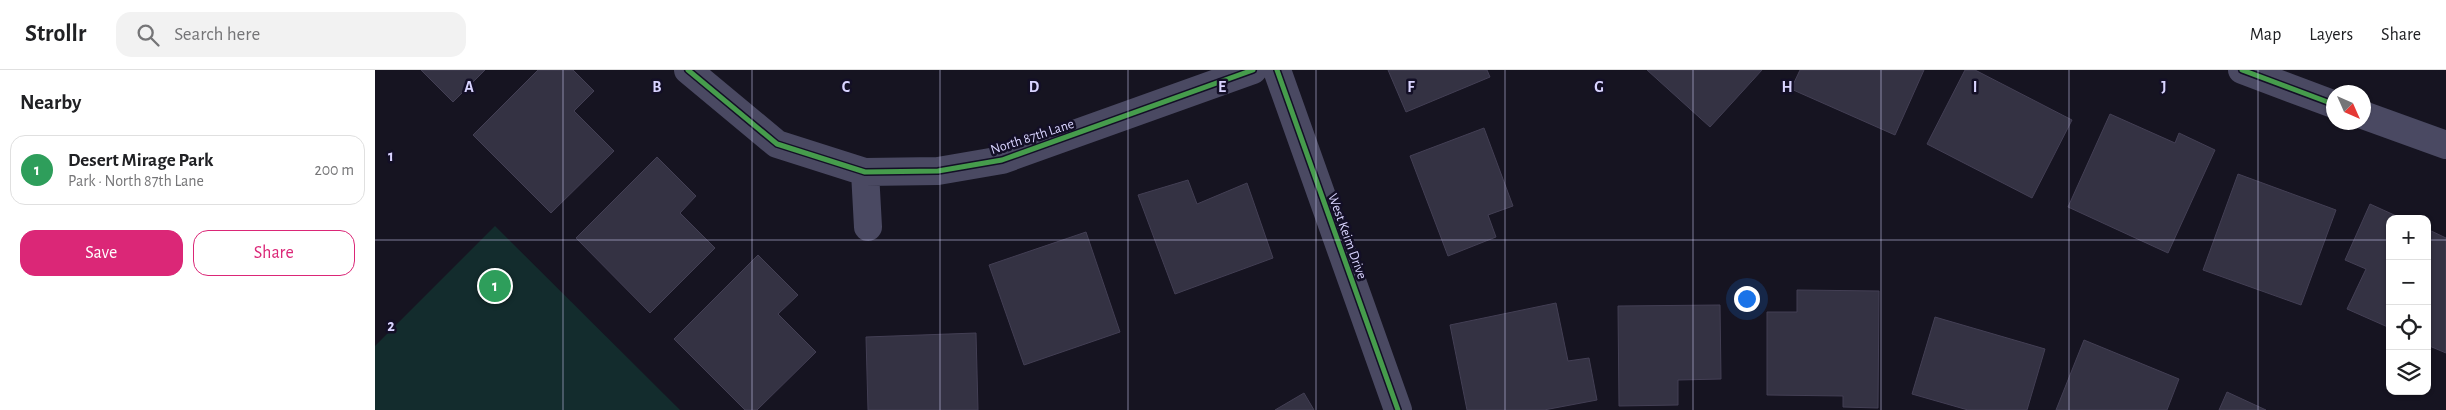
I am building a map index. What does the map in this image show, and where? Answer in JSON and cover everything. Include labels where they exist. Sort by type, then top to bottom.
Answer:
[{"type":"street","name":"North 87th Lane","points":[[688,70],[777,144],[865,172],[938,171],[1002,160],[1253,70]]},
{"type":"street","name":"West Keim Drive","points":[[1277,70],[1397,410]]},
{"type":"street","points":[[2242,70],[2326,101]]},
{"type":"street","points":[[2371,118],[2446,145]]},
{"type":"street","points":[[865,172],[868,227]]},
{"type":"green space","points":[[495,226],[680,410],[375,410],[375,346]]},
{"type":"building","points":[[421,70],[485,70],[453,102]]},
{"type":"building","points":[[538,70],[573,70],[594,91],[574,111],[614,151],[551,213],[473,135]]},
{"type":"building","points":[[1388,70],[1487,70],[1490,77],[1406,112]]},
{"type":"building","points":[[1647,70],[1762,70],[1710,127]]},
{"type":"building","points":[[1800,70],[1924,70],[1895,135],[1791,89]]},
{"type":"building","points":[[1965,70],[1975,70],[2072,120],[2032,198],[1927,144]]},
{"type":"building","points":[[2110,114],[2175,143],[2179,133],[2215,150],[2168,253],[2068,207]]},
{"type":"building","points":[[1484,128],[1513,206],[1488,215],[1496,237],[1448,256],[1410,156]]},
{"type":"building","points":[[657,157],[696,196],[680,213],[715,248],[650,313],[576,238]]},
{"type":"building","points":[[2238,174],[2336,210],[2301,305],[2203,270]]},
{"type":"building","points":[[1188,180],[1197,204],[1247,183],[1273,258],[1175,294],[1138,195]]},
{"type":"building","points":[[2370,204],[2394,215],[2386,215],[2386,326],[2347,309],[2366,269],[2345,260]]},
{"type":"building","points":[[2431,231],[2446,238],[2446,353],[2431,347]]},
{"type":"building","points":[[1086,232],[1120,332],[1024,365],[989,265]]},
{"type":"building","points":[[758,255],[798,295],[778,314],[816,352],[757,410],[745,410],[674,339]]},
{"type":"building","points":[[1797,290],[1879,291],[1878,408],[1843,407],[1843,396],[1767,395],[1767,312],[1797,312]]},
{"type":"building","points":[[1556,303],[1568,361],[1589,358],[1597,400],[1544,410],[1467,410],[1450,325]]},
{"type":"building","points":[[1720,305],[1721,379],[1678,380],[1678,405],[1619,406],[1618,306]]},
{"type":"building","points":[[1935,317],[2045,349],[2027,410],[1968,410],[1912,394]]},
{"type":"building","points":[[976,333],[978,410],[868,410],[866,337]]},
{"type":"building","points":[[2084,340],[2179,379],[2167,410],[2056,410]]},
{"type":"building","points":[[2227,392],[2266,410],[2219,410]]},
{"type":"building","points":[[1304,393],[1314,410],[1275,410]]},
{"type":"cycle path","points":[[688,70],[777,144],[865,172],[938,171],[1002,160],[1253,70]]},
{"type":"cycle path","points":[[1277,70],[1398,410]]},
{"type":"cycle path","points":[[2242,70],[2326,101]]},
{"type":"place","name":"Desert Mirage Park","points":[[495,286]]}]
